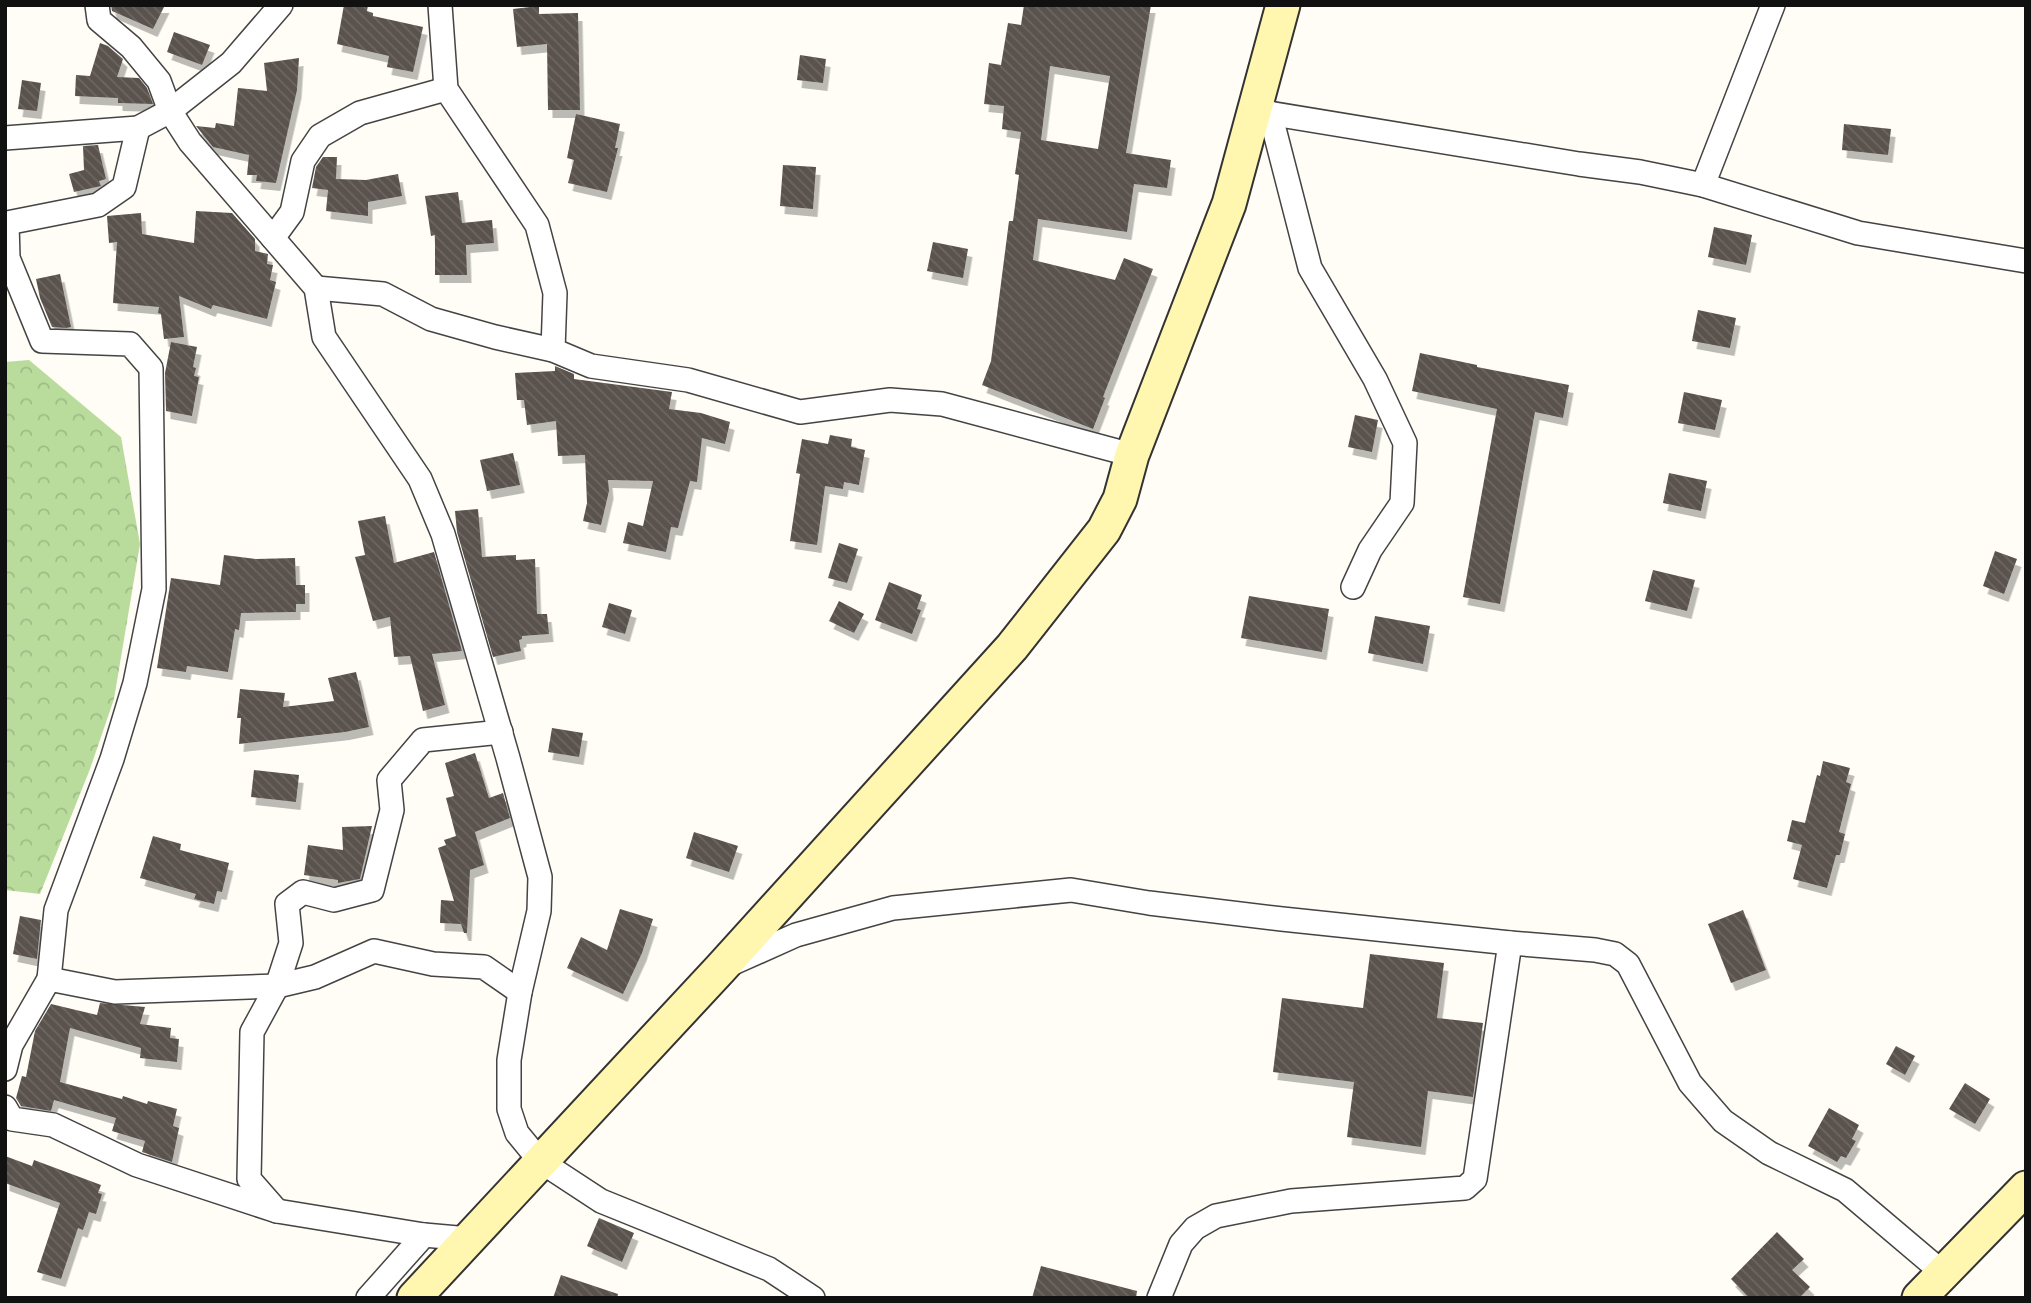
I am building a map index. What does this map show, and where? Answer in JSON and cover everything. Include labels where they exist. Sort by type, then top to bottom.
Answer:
[{"type":"main road","points":[[414,1298],[721,968],[1020,637],[1104,530],[1120,499],[1132,455],[1263,112],[1283,5]]},
{"type":"main road","points":[[1919,1298],[2026,1188]]},
{"type":"street","points":[[97,5],[99,20],[131,47],[159,81],[170,111],[190,142],[316,288],[324,337],[420,479],[443,534],[540,877],[539,911],[520,992],[509,1060],[509,1109],[517,1133],[540,1161],[601,1201],[769,1269],[813,1298]]},
{"type":"street","points":[[5,138],[138,128],[170,111],[231,63],[281,5]]},
{"type":"street","points":[[440,5],[446,89],[537,225],[555,293],[553,350]]},
{"type":"street","points":[[1703,185],[1773,5]]},
{"type":"street","points":[[273,238],[292,212],[303,161],[320,136],[360,113],[446,89]]},
{"type":"street","points":[[1353,587],[1370,550],[1402,503],[1405,443],[1375,379],[1310,268],[1263,112],[1640,172],[1703,185],[1858,233],[2026,261]]},
{"type":"street","points":[[5,1069],[11,1045],[49,979],[56,910],[112,759],[135,683],[154,589],[151,369],[130,344],[42,341],[8,258],[7,223],[98,205],[124,187],[138,128]]},
{"type":"street","points":[[316,288],[383,294],[431,319],[553,350],[591,366],[688,380],[800,412],[890,400],[942,404],[1132,455]]},
{"type":"street","points":[[277,1211],[249,1179],[252,1032],[277,986],[291,943],[287,904],[303,892],[334,900],[372,890],[392,810],[389,780],[423,740],[501,732]]},
{"type":"street","points":[[721,968],[796,935],[893,908],[1071,890],[1150,903],[1615,954],[1628,964],[1690,1083],[1723,1121],[1769,1153],[1845,1190],[1944,1273]]},
{"type":"street","points":[[1159,1298],[1181,1244],[1195,1228],[1216,1216],[1291,1201],[1465,1188],[1475,1179],[1510,943]]},
{"type":"street","points":[[49,979],[115,992],[277,986],[315,977],[374,951],[433,964],[484,967],[520,992]]},
{"type":"street","points":[[5,1107],[12,1119],[53,1125],[137,1165],[277,1211],[424,1235],[469,1239]]},
{"type":"street","points":[[368,1298],[424,1235]]},
{"type":"green space","points":[[29,360],[121,437],[140,544],[114,699],[90,769],[40,894],[5,890],[5,362]]},
{"type":"building","points":[[111,5],[165,5],[153,29],[112,11]]},
{"type":"building","points":[[344,5],[368,5],[367,11],[373,13],[373,16],[423,27],[413,72],[387,67],[389,56],[337,44]]},
{"type":"building","points":[[1024,5],[1151,5],[1126,153],[1171,160],[1167,188],[1134,184],[1127,232],[1038,219],[1033,260],[1115,280],[1124,258],[1153,269],[1093,429],[982,385],[991,361],[1009,221],[1013,221],[1019,175],[1015,174],[1021,132],[1002,129],[1004,106],[984,104],[989,63],[1001,65],[1008,23],[1021,25]],"holes":[[[1050,66],[1110,76],[1098,149],[1041,140]]]},
{"type":"building","points":[[539,6],[539,14],[578,13],[580,110],[548,110],[547,44],[517,47],[513,9]]},
{"type":"building","points":[[174,32],[210,45],[202,65],[167,52]]},
{"type":"building","points":[[100,43],[108,46],[123,59],[117,77],[139,78],[147,88],[153,104],[118,103],[118,98],[75,96],[76,75],[90,76]]},
{"type":"building","points":[[800,55],[826,59],[823,83],[797,80]]},
{"type":"building","points":[[299,58],[297,90],[276,183],[256,181],[257,175],[247,175],[249,155],[213,147],[196,126],[215,128],[216,123],[234,126],[238,88],[267,91],[264,63]]},
{"type":"building","points":[[22,80],[41,83],[37,111],[18,109]]},
{"type":"building","points":[[576,114],[620,124],[615,148],[618,148],[607,192],[568,183],[574,160],[567,158]]},
{"type":"building","points":[[1844,124],[1891,129],[1888,155],[1842,150]]},
{"type":"building","points":[[98,145],[106,179],[99,181],[101,186],[74,192],[69,174],[84,170],[83,146]]},
{"type":"building","points":[[323,157],[337,157],[336,179],[366,180],[398,174],[402,196],[368,202],[368,216],[326,211],[328,190],[312,188],[316,167]]},
{"type":"building","points":[[783,165],[816,167],[813,209],[780,206]]},
{"type":"building","points":[[458,192],[462,223],[492,220],[494,243],[466,245],[467,275],[435,275],[435,235],[431,236],[425,196]]},
{"type":"building","points":[[196,211],[232,213],[255,239],[255,251],[268,254],[267,264],[273,265],[270,280],[276,282],[267,319],[213,305],[211,309],[179,296],[184,337],[164,339],[159,307],[113,303],[117,242],[109,243],[107,216],[141,213],[142,234],[194,243]]},
{"type":"building","points":[[1714,227],[1752,235],[1746,265],[1708,257]]},
{"type":"building","points":[[933,242],[968,249],[963,278],[927,271]]},
{"type":"building","points":[[60,274],[71,327],[66,328],[52,327],[40,298],[36,279]]},
{"type":"building","points":[[1698,310],[1736,318],[1730,348],[1692,341]]},
{"type":"building","points":[[171,342],[197,347],[193,367],[196,368],[194,376],[199,377],[192,416],[166,411],[165,373]]},
{"type":"building","points":[[1420,353],[1569,385],[1563,418],[1535,412],[1500,604],[1463,597],[1497,409],[1412,391]]},
{"type":"building","points":[[555,366],[574,374],[574,379],[672,392],[669,409],[701,413],[730,422],[725,444],[702,438],[697,482],[690,481],[678,528],[671,527],[666,552],[623,543],[628,522],[643,526],[653,481],[608,480],[609,491],[601,525],[583,521],[587,503],[585,455],[558,456],[556,421],[527,425],[524,400],[517,400],[515,373],[555,371]]},
{"type":"building","points":[[1684,392],[1722,400],[1715,430],[1678,423]]},
{"type":"building","points":[[1355,415],[1378,420],[1372,452],[1348,447]]},
{"type":"building","points":[[830,435],[852,439],[851,447],[865,450],[859,485],[844,482],[843,489],[825,486],[817,545],[790,541],[800,474],[796,473],[802,439],[828,444]]},
{"type":"building","points":[[513,453],[520,485],[487,491],[480,460]]},
{"type":"building","points":[[1669,473],[1707,481],[1701,511],[1663,503]]},
{"type":"building","points":[[478,509],[482,557],[516,555],[516,560],[535,559],[537,614],[547,614],[549,634],[522,636],[519,640],[521,651],[493,657],[457,532],[455,511]]},
{"type":"building","points":[[385,516],[394,563],[434,552],[462,651],[432,654],[445,705],[423,711],[410,656],[394,657],[390,617],[373,621],[355,557],[365,555],[358,521]]},
{"type":"building","points":[[839,543],[858,549],[847,583],[828,578]]},
{"type":"building","points":[[1995,551],[2017,559],[2004,594],[1983,586]]},
{"type":"building","points":[[224,555],[256,559],[295,558],[296,585],[305,585],[305,604],[296,604],[296,612],[241,613],[239,630],[235,629],[228,672],[187,666],[186,672],[157,668],[171,578],[220,585]]},
{"type":"building","points":[[1653,570],[1695,580],[1687,611],[1645,601]]},
{"type":"building","points":[[889,582],[922,595],[917,609],[921,610],[912,634],[875,620]]},
{"type":"building","points":[[1249,596],[1329,609],[1322,652],[1241,638]]},
{"type":"building","points":[[839,601],[864,614],[854,633],[829,621]]},
{"type":"building","points":[[609,603],[632,610],[625,634],[602,627]]},
{"type":"building","points":[[1375,616],[1430,626],[1423,664],[1368,653]]},
{"type":"building","points":[[356,672],[369,727],[239,744],[241,718],[237,718],[240,689],[285,693],[283,707],[334,701],[328,678]]},
{"type":"building","points":[[552,728],[583,733],[579,757],[548,752]]},
{"type":"building","points":[[475,753],[489,798],[503,793],[510,818],[475,832],[484,865],[470,870],[467,933],[464,933],[461,924],[440,923],[441,900],[454,901],[438,848],[446,845],[444,840],[456,836],[446,798],[454,796],[445,763]]},
{"type":"building","points":[[1823,761],[1850,768],[1846,782],[1851,784],[1839,832],[1845,834],[1827,888],[1793,879],[1802,845],[1787,841],[1792,820],[1805,823]]},
{"type":"building","points":[[254,770],[299,775],[296,802],[251,797]]},
{"type":"building","points":[[372,826],[360,879],[338,883],[338,880],[304,875],[308,845],[343,850],[342,827]]},
{"type":"building","points":[[694,832],[738,846],[729,872],[686,858]]},
{"type":"building","points":[[153,836],[181,844],[180,850],[229,863],[222,892],[217,891],[214,904],[194,899],[196,894],[140,878]]},
{"type":"building","points":[[620,909],[653,919],[642,953],[623,994],[567,968],[581,937],[607,950]]},
{"type":"building","points":[[1743,910],[1766,970],[1731,983],[1708,924]]},
{"type":"building","points":[[20,916],[41,920],[37,959],[13,954]]},
{"type":"building","points":[[1370,954],[1444,963],[1437,1018],[1483,1023],[1473,1097],[1428,1091],[1421,1147],[1347,1137],[1354,1082],[1273,1072],[1282,998],[1363,1008]]},
{"type":"building","points":[[100,1003],[145,1007],[140,1024],[171,1028],[170,1038],[179,1039],[177,1062],[140,1058],[141,1048],[70,1028],[60,1082],[122,1099],[123,1096],[147,1104],[148,1101],[177,1109],[173,1126],[179,1128],[172,1162],[142,1152],[145,1141],[112,1131],[116,1118],[54,1100],[51,1111],[21,1106],[16,1098],[22,1076],[26,1077],[35,1031],[51,1004],[97,1015]]},
{"type":"building","points":[[1896,1046],[1915,1056],[1905,1075],[1886,1064]]},
{"type":"building","points":[[1965,1083],[1990,1099],[1975,1124],[1949,1109]]},
{"type":"building","points":[[1829,1108],[1859,1125],[1852,1139],[1856,1141],[1846,1158],[1841,1156],[1837,1162],[1808,1146]]},
{"type":"building","points":[[5,1156],[32,1166],[34,1160],[101,1185],[98,1193],[102,1194],[96,1214],[89,1212],[83,1230],[78,1228],[61,1279],[37,1272],[60,1203],[5,1183]]},
{"type":"building","points":[[599,1218],[634,1233],[622,1262],[587,1246]]},
{"type":"building","points":[[1777,1232],[1804,1259],[1792,1270],[1810,1287],[1799,1298],[1749,1298],[1731,1279]]},
{"type":"building","points":[[1041,1266],[1137,1291],[1136,1298],[1032,1298]]},
{"type":"building","points":[[561,1275],[618,1294],[617,1298],[553,1298]]}]
